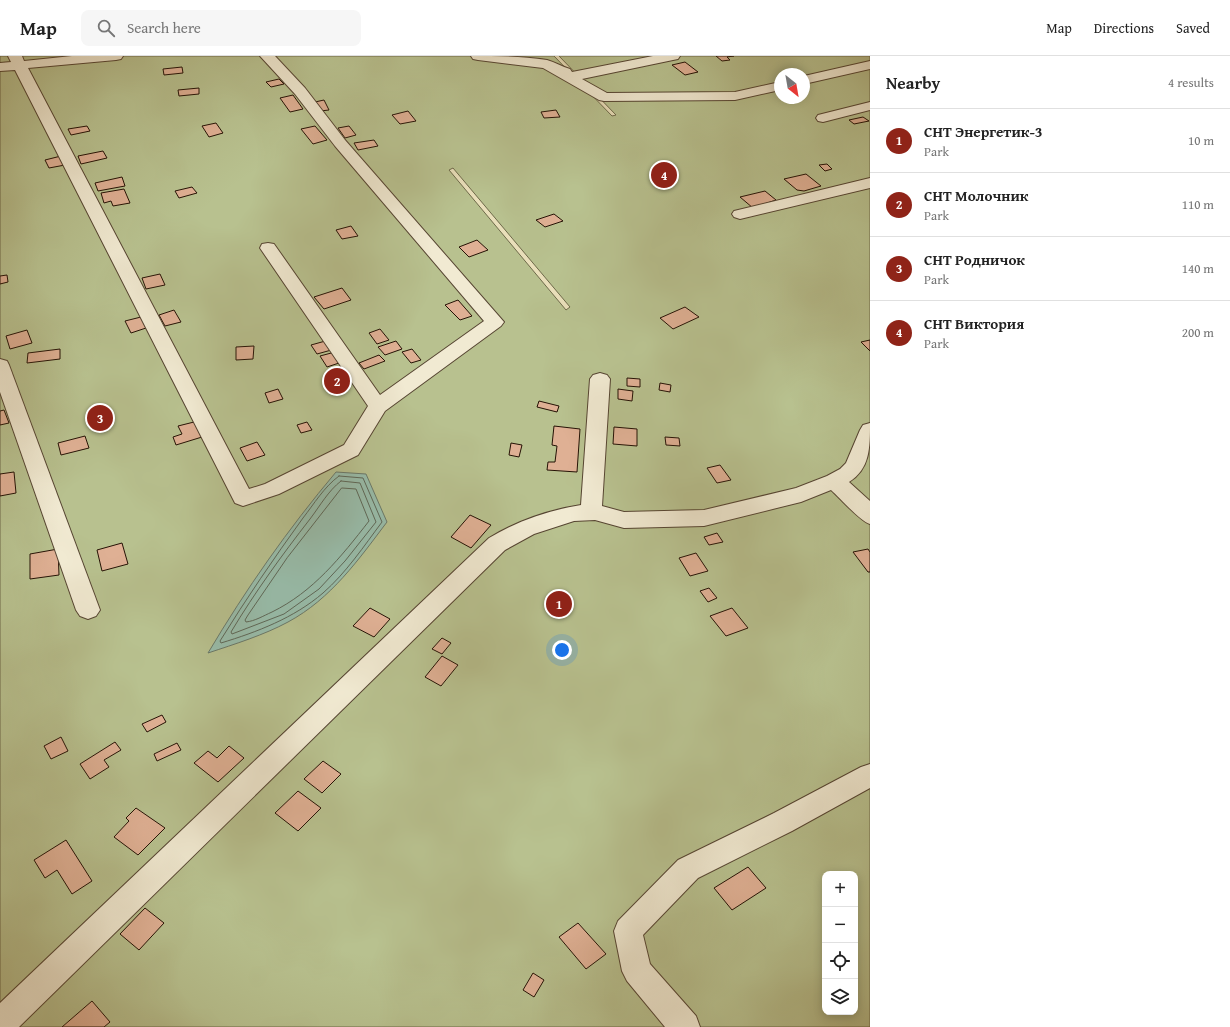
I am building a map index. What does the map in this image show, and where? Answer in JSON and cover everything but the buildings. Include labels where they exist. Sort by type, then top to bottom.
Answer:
[{"type":"lane","points":[[0,67],[18,61],[116,56]]},
{"type":"lane","points":[[18,61],[242,498],[272,489],[351,450],[378,406],[495,322],[340,142],[300,91],[267,56]]},
{"type":"lane","points":[[478,56],[546,64],[604,98],[735,96],[774,87]]},
{"type":"lane","points":[[552,56],[569,78]]},
{"type":"lane","points":[[569,78],[673,56]]},
{"type":"lane","points":[[810,79],[870,65]]},
{"type":"lane","points":[[823,118],[870,106]]},
{"type":"lane","points":[[740,214],[870,183]]},
{"type":"lane","points":[[268,248],[378,406]]},
{"type":"lane","points":[[0,365],[88,610]]},
{"type":"lane","points":[[591,512],[600,379]]},
{"type":"lane","points":[[0,1024],[497,544],[510,536],[531,527],[575,514],[591,512],[612,519],[624,520],[704,518],[801,494],[834,481],[847,474],[855,467],[870,430]]},
{"type":"lane","points":[[834,481],[865,509],[870,516]]},
{"type":"lane","points":[[685,1027],[637,971],[628,931],[688,869],[784,822],[870,775]]},
{"type":"shaded area","points":[[0,56],[554,56],[612,116],[616,115],[559,56],[870,56],[870,1027],[0,1027]],"holes":[[[453,168],[570,307],[566,310],[449,170]]]},
{"type":"water","points":[[336,472],[366,474],[387,522],[355,564],[331,590],[303,613],[269,631],[208,653],[268,560],[301,515]]},
{"type":"place","name":"СНТ Виктория","points":[[664,175]]},
{"type":"place","name":"СНТ Молочник","points":[[337,381]]},
{"type":"place","name":"СНТ Родничок","points":[[100,418]]},
{"type":"place","name":"СНТ Энергетик-3","points":[[559,604]]}]
